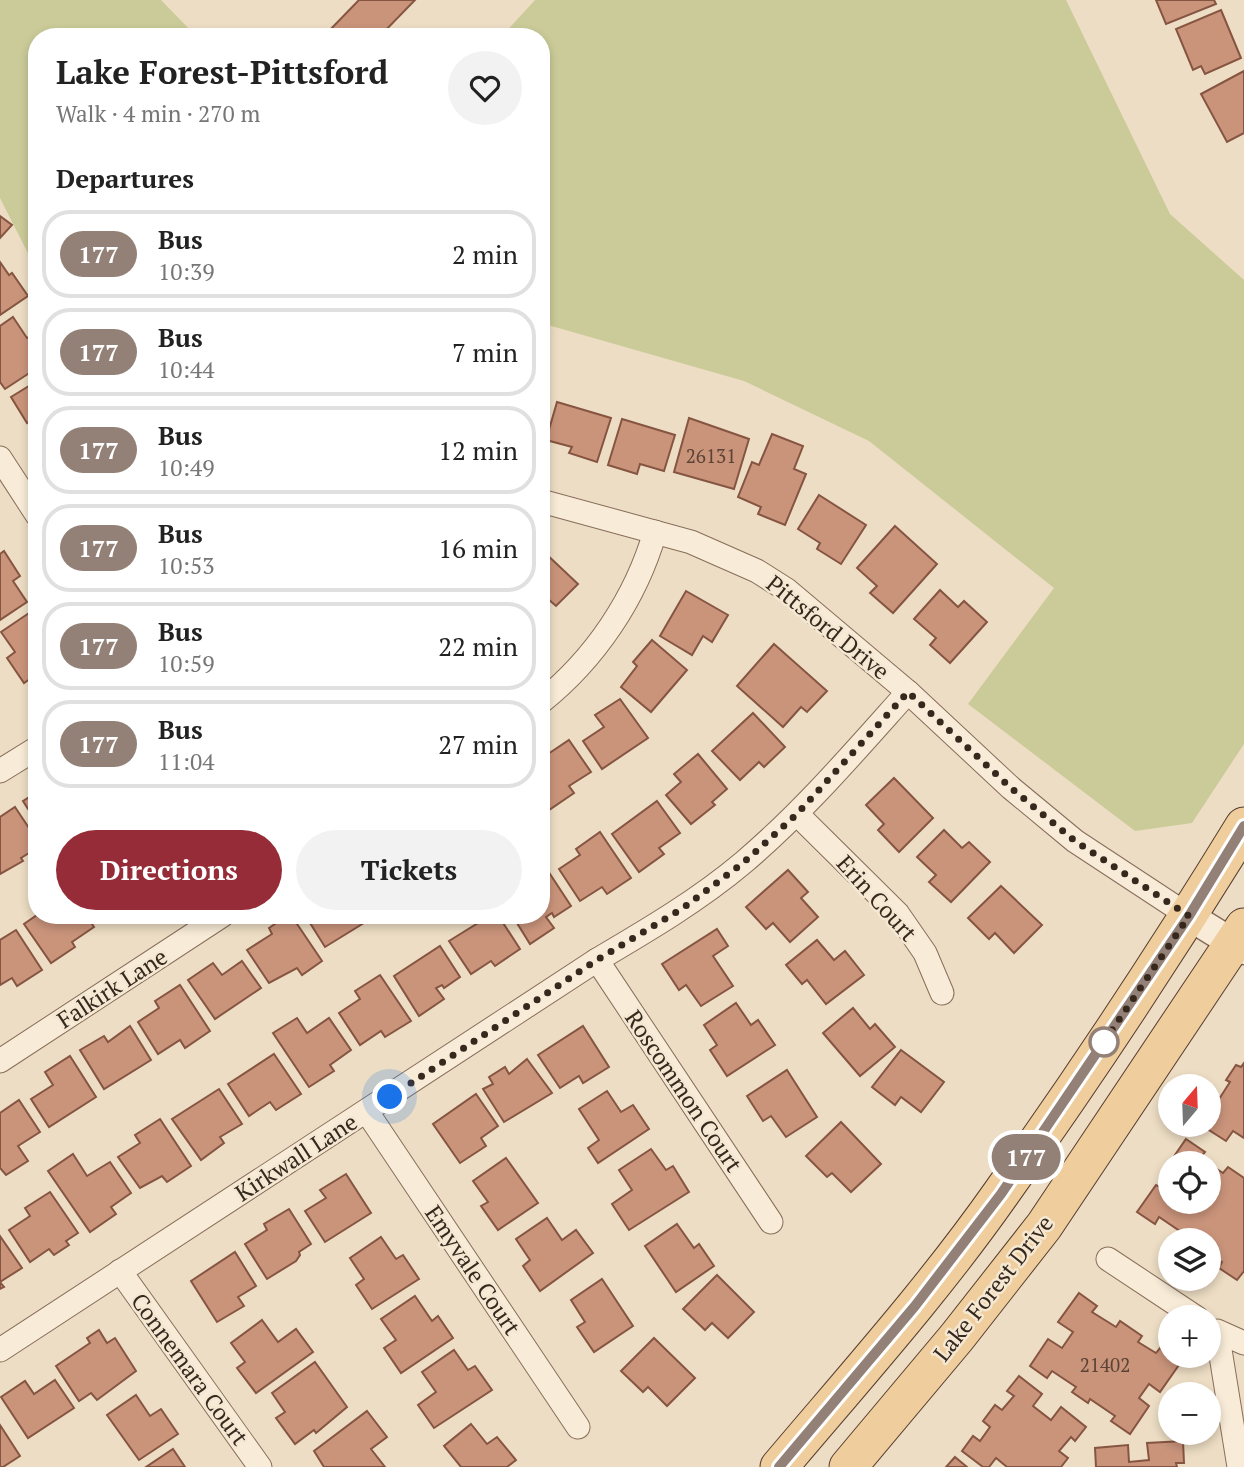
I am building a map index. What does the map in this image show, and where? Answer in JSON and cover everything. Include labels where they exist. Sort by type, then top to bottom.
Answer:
[{"type":"main road","points":[[779,1467],[915,1306],[1001,1194],[1189,916],[1244,826]]},
{"type":"main road","name":"Lake Forest Drive","points":[[848,1467],[957,1337],[1044,1226],[1241,940]]},
{"type":"street","points":[[0,458],[28,501]]},
{"type":"street","name":"Pittsford Drive","points":[[550,503],[655,532],[726,556],[767,577],[787,590],[908,692],[1011,788],[1075,841],[1189,916],[1241,940]]},
{"type":"street","points":[[550,693],[583,661],[609,629],[645,565],[655,532]]},
{"type":"street","name":"Kirkwall Lane","points":[[0,1349],[597,960],[683,908],[743,863],[797,814],[908,692]]},
{"type":"street","points":[[0,771],[28,754]]},
{"type":"street","name":"Erin Court","points":[[797,814],[898,914],[925,953],[942,993]]},
{"type":"street","name":"Falkirk Lane","points":[[0,1061],[209,924]]},
{"type":"street","name":"Roscommon Court","points":[[597,960],[771,1222]]},
{"type":"street","name":"Emyvale Court","points":[[367,1112],[579,1427]]},
{"type":"street","points":[[1108,1259],[1177,1305]]},
{"type":"street","name":"Connemara Court","points":[[120,1271],[260,1467]]},
{"type":"street","points":[[1221,1333],[1244,1343]]},
{"type":"street","points":[[1220,1368],[1239,1467]]},
{"type":"green space","points":[[0,0],[161,0],[188,28],[28,28],[28,253],[0,198]]},
{"type":"green space","points":[[535,0],[1066,0],[1170,214],[1244,280],[1244,744],[1192,823],[1135,831],[968,704],[1054,588],[869,441],[744,381],[550,326],[550,28],[509,28]]},
{"type":"building","points":[[359,0],[415,0],[388,28],[332,28]]},
{"type":"building","points":[[1156,0],[1214,0],[1216,4],[1166,24]]},
{"type":"building","points":[[1221,10],[1241,58],[1205,74],[1201,66],[1193,70],[1176,29]]},
{"type":"building","points":[[1244,71],[1244,133],[1227,142],[1201,94]]},
{"type":"building","points":[[0,216],[12,225],[0,238]]},
{"type":"building","points":[[0,262],[9,275],[12,273],[28,296],[0,315]]},
{"type":"building","points":[[13,317],[28,337],[28,374],[5,389],[0,382],[0,326]]},
{"type":"building","points":[[28,387],[27,423],[11,397]]},
{"type":"building","points":[[557,402],[611,418],[597,462],[569,453],[572,447],[550,441],[550,426]]},
{"type":"building","points":[[689,418],[749,439],[734,489],[674,472]]},
{"type":"building","points":[[622,419],[675,435],[664,471],[640,464],[637,474],[608,465]]},
{"type":"building","points":[[772,434],[803,446],[794,469],[806,474],[785,525],[758,514],[761,507],[738,497],[752,462],[759,465]]},
{"type":"building","points":[[819,495],[866,525],[841,564],[817,549],[820,543],[798,529]]},
{"type":"building","points":[[895,526],[937,564],[893,613],[870,593],[877,586],[857,568]]},
{"type":"building","points":[[4,551],[20,576],[13,581],[27,602],[0,620],[0,554]]},
{"type":"building","points":[[550,558],[578,584],[556,606],[550,601]]},
{"type":"building","points":[[940,590],[958,607],[964,601],[987,622],[950,663],[930,645],[936,638],[914,619]]},
{"type":"building","points":[[686,591],[728,615],[712,642],[703,636],[692,655],[660,636]]},
{"type":"building","points":[[28,614],[28,680],[24,683],[7,658],[15,652],[1,632]]},
{"type":"building","points":[[652,640],[687,670],[651,712],[621,687],[637,666],[633,662]]},
{"type":"building","points":[[774,644],[827,691],[807,712],[801,707],[783,727],[737,686]]},
{"type":"building","points":[[620,699],[648,738],[602,769],[583,741],[604,727],[595,715]]},
{"type":"building","points":[[753,713],[785,747],[764,767],[759,762],[740,780],[712,751]]},
{"type":"building","points":[[569,740],[591,772],[569,786],[574,793],[550,809],[550,753]]},
{"type":"building","points":[[698,754],[727,789],[712,802],[715,805],[691,824],[666,795],[681,782],[674,774]]},
{"type":"building","points":[[894,778],[933,818],[899,852],[878,830],[884,824],[866,805]]},
{"type":"building","points":[[657,801],[680,833],[659,848],[664,854],[639,872],[612,834]]},
{"type":"building","points":[[15,807],[28,826],[28,854],[21,858],[23,861],[0,874],[0,817]]},
{"type":"building","points":[[944,830],[962,848],[969,842],[990,862],[951,902],[929,882],[936,875],[917,857]]},
{"type":"building","points":[[600,832],[631,878],[607,894],[602,887],[580,901],[559,869],[580,855],[576,849]]},
{"type":"building","points":[[788,870],[808,892],[801,898],[818,917],[790,942],[773,923],[766,929],[746,907]]},
{"type":"building","points":[[550,874],[571,906],[554,917],[552,913],[550,914]]},
{"type":"building","points":[[1001,886],[1042,925],[1014,953],[995,933],[989,939],[968,918]]},
{"type":"building","points":[[28,921],[28,924],[92,924],[94,927],[72,942],[75,947],[51,963],[24,924]]},
{"type":"building","points":[[550,922],[554,928],[530,944],[518,924]]},
{"type":"building","points":[[275,924],[297,924],[322,961],[302,975],[297,968],[269,983],[247,950],[272,934],[269,928]]},
{"type":"building","points":[[311,924],[362,924],[325,947]]},
{"type":"building","points":[[476,924],[504,924],[520,949],[495,966],[491,961],[471,974],[449,941]]},
{"type":"building","points":[[717,929],[728,946],[713,956],[733,986],[701,1006],[686,985],[679,990],[662,964]]},
{"type":"building","points":[[16,930],[42,970],[17,986],[12,978],[0,985],[0,940]]},
{"type":"building","points":[[817,940],[834,960],[845,951],[864,975],[826,1004],[807,980],[802,984],[786,965]]},
{"type":"building","points":[[440,946],[460,977],[444,988],[442,985],[436,988],[444,999],[419,1016],[394,976]]},
{"type":"building","points":[[242,961],[261,988],[215,1019],[188,980],[213,963],[222,975]]},
{"type":"building","points":[[380,975],[411,1021],[385,1037],[381,1031],[360,1045],[339,1013],[360,999],[355,991]]},
{"type":"building","points":[[180,985],[210,1031],[185,1048],[180,1040],[158,1054],[138,1022],[159,1008],[155,1001]]},
{"type":"building","points":[[736,1003],[751,1025],[758,1020],[775,1045],[727,1076],[710,1050],[717,1045],[704,1025]]},
{"type":"building","points":[[853,1008],[870,1029],[875,1024],[895,1047],[860,1076],[823,1033]]},
{"type":"building","points":[[297,1018],[307,1033],[329,1018],[351,1050],[330,1065],[334,1071],[309,1087],[273,1033]]},
{"type":"building","points":[[130,1026],[151,1060],[104,1089],[80,1050],[104,1036],[108,1042]]},
{"type":"building","points":[[583,1026],[609,1067],[583,1083],[579,1076],[560,1088],[538,1055]]},
{"type":"building","points":[[901,1050],[944,1082],[921,1112],[901,1097],[895,1105],[872,1087]]},
{"type":"building","points":[[274,1054],[301,1094],[276,1110],[270,1102],[249,1116],[228,1084]]},
{"type":"building","points":[[70,1056],[96,1097],[49,1127],[31,1099],[53,1085],[45,1072]]},
{"type":"building","points":[[527,1059],[552,1093],[504,1122],[483,1089],[493,1084],[489,1077],[505,1067],[509,1074]]},
{"type":"building","points":[[1244,1063],[1244,1138],[1233,1131],[1226,1141],[1221,1138],[1222,1094],[1230,1082],[1226,1080],[1236,1065],[1241,1067]]},
{"type":"building","points":[[787,1070],[817,1117],[786,1137],[771,1116],[763,1121],[747,1096]]},
{"type":"building","points":[[219,1089],[242,1124],[220,1137],[224,1143],[201,1160],[172,1119]]},
{"type":"building","points":[[607,1091],[621,1112],[633,1105],[649,1129],[598,1163],[588,1148],[599,1140],[579,1109]]},
{"type":"building","points":[[476,1094],[498,1126],[481,1138],[486,1146],[460,1163],[433,1124]]},
{"type":"building","points":[[19,1100],[40,1132],[18,1146],[28,1161],[6,1175],[0,1168],[0,1113]]},
{"type":"building","points":[[160,1119],[191,1166],[167,1182],[162,1176],[140,1188],[118,1157],[140,1143],[135,1135]]},
{"type":"building","points":[[841,1122],[881,1164],[851,1192],[832,1173],[827,1177],[806,1156]]},
{"type":"building","points":[[1186,1139],[1204,1151],[1178,1151]]},
{"type":"building","points":[[651,1149],[666,1170],[673,1166],[689,1192],[629,1230],[612,1204],[632,1190],[619,1170]]},
{"type":"building","points":[[73,1154],[87,1176],[110,1162],[131,1193],[111,1207],[116,1214],[90,1232],[48,1171]]},
{"type":"building","points":[[506,1158],[538,1203],[498,1230],[481,1206],[488,1202],[473,1181]]},
{"type":"building","points":[[1228,1167],[1244,1178],[1244,1271],[1237,1280],[1221,1269],[1221,1228],[1175,1228],[1159,1217],[1155,1224],[1137,1212],[1156,1185],[1158,1214],[1221,1214],[1221,1172],[1223,1173]]},
{"type":"building","points":[[346,1174],[371,1213],[325,1242],[305,1211],[326,1198],[320,1190]]},
{"type":"building","points":[[50,1192],[78,1233],[66,1241],[69,1245],[54,1255],[49,1249],[30,1262],[9,1230],[30,1216],[25,1208]]},
{"type":"building","points":[[289,1209],[311,1244],[299,1252],[296,1261],[267,1279],[245,1244],[267,1230],[264,1224]]},
{"type":"building","points":[[547,1218],[562,1240],[576,1230],[593,1253],[540,1291],[523,1266],[530,1260],[516,1239]]},
{"type":"building","points":[[677,1224],[694,1248],[699,1244],[714,1266],[676,1292],[645,1246]]},
{"type":"building","points":[[0,1236],[22,1268],[0,1282]]},
{"type":"building","points":[[381,1237],[396,1259],[403,1255],[419,1279],[372,1309],[356,1285],[364,1279],[350,1258]]},
{"type":"building","points":[[235,1252],[256,1286],[238,1297],[244,1306],[217,1322],[191,1281]]},
{"type":"building","points":[[717,1275],[754,1312],[728,1338],[712,1323],[705,1330],[683,1309]]},
{"type":"building","points":[[602,1279],[633,1326],[594,1352],[577,1327],[585,1322],[571,1300]]},
{"type":"building","points":[[1079,1293],[1097,1306],[1092,1312],[1116,1327],[1120,1321],[1142,1336],[1138,1342],[1156,1353],[1158,1350],[1158,1368],[1177,1368],[1167,1382],[1158,1382],[1158,1391],[1149,1384],[1139,1398],[1149,1406],[1130,1434],[1111,1421],[1115,1416],[1090,1399],[1088,1403],[1072,1392],[1076,1387],[1052,1371],[1047,1378],[1030,1366],[1048,1339],[1062,1348],[1073,1332],[1058,1322]]},
{"type":"building","points":[[415,1296],[432,1321],[438,1316],[453,1338],[401,1373],[384,1348],[396,1340],[381,1319]]},
{"type":"building","points":[[262,1320],[278,1342],[296,1329],[313,1352],[256,1393],[237,1368],[245,1362],[231,1343]]},
{"type":"building","points":[[99,1330],[107,1343],[115,1338],[136,1371],[97,1400],[91,1393],[79,1401],[56,1366],[90,1343],[87,1338]]},
{"type":"building","points":[[654,1338],[695,1378],[667,1406],[648,1387],[643,1392],[621,1371]]},
{"type":"building","points":[[454,1350],[468,1370],[475,1366],[492,1390],[434,1428],[418,1405],[436,1392],[422,1372]]},
{"type":"building","points":[[315,1362],[347,1407],[316,1433],[314,1430],[295,1444],[276,1418],[285,1412],[272,1393]]},
{"type":"building","points":[[1019,1376],[1042,1394],[1033,1406],[1051,1420],[1061,1407],[1086,1427],[1075,1441],[1071,1437],[1059,1451],[1068,1458],[1061,1467],[1007,1467],[996,1458],[989,1467],[983,1467],[962,1451],[973,1436],[980,1441],[990,1427],[983,1421],[995,1405],[1002,1410],[1014,1396],[1007,1391]]},
{"type":"building","points":[[55,1380],[74,1408],[28,1438],[1,1397],[25,1381],[34,1394]]},
{"type":"building","points":[[136,1395],[150,1416],[161,1409],[178,1434],[139,1460],[107,1415]]},
{"type":"building","points":[[367,1411],[387,1437],[371,1449],[385,1467],[324,1467],[314,1451]]},
{"type":"building","points":[[471,1424],[487,1444],[497,1437],[516,1460],[507,1467],[461,1467],[444,1446]]},
{"type":"building","points":[[0,1425],[20,1456],[3,1467],[0,1467]]},
{"type":"building","points":[[1147,1443],[1183,1445],[1184,1463],[1176,1463],[1177,1467],[1096,1467],[1095,1448],[1128,1445],[1129,1462],[1149,1460]]},
{"type":"building","points":[[173,1449],[185,1467],[146,1467]]},
{"type":"building","points":[[955,1457],[967,1467],[946,1467]]},
{"type":"bus line","name":"177","points":[[779,1467],[915,1306],[1001,1194],[1189,916],[1244,826]]},
{"type":"route","points":[[390,1097],[597,960],[683,908],[743,863],[797,814],[908,692],[1011,788],[1075,841],[1189,916],[1104,1042]]}]
